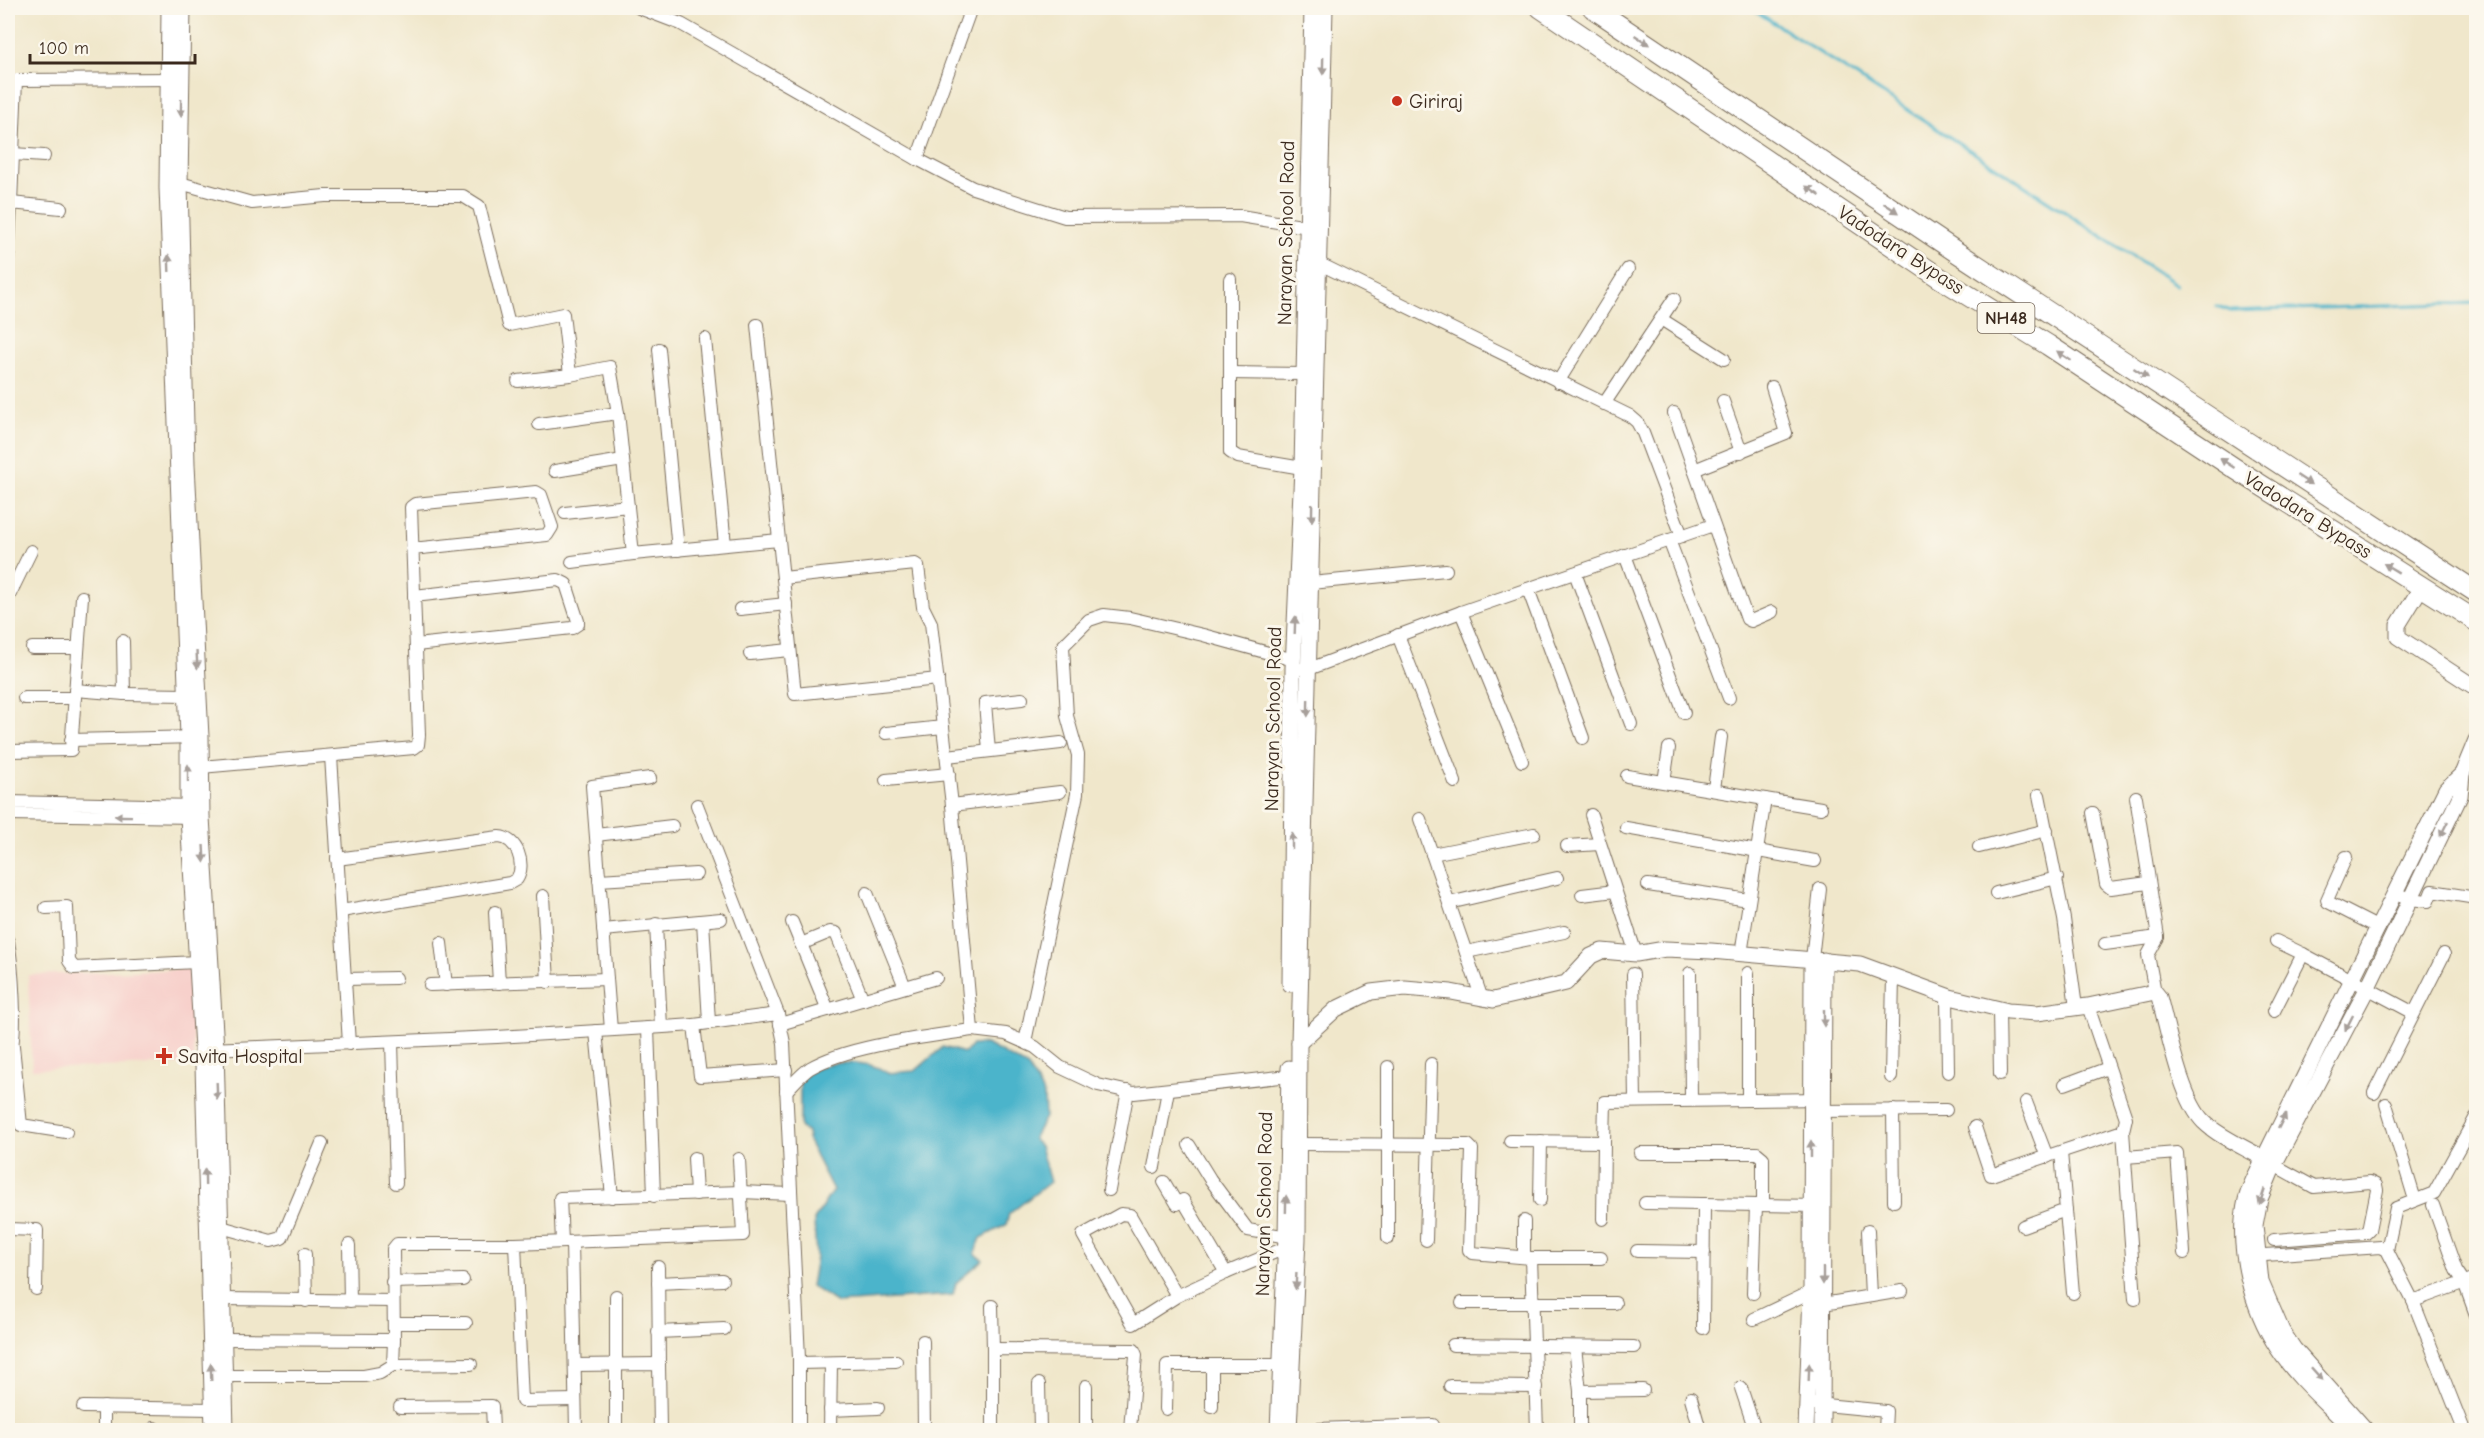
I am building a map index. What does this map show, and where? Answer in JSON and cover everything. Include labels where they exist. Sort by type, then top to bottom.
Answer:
[{"type":"highway","name":"Vadodara Bypass","points":[[1541,8],[1940,278],[2476,621]]},
{"type":"highway","name":"Vadodara Bypass","points":[[1593,8],[1975,264],[2476,592]]},
{"type":"street","points":[[169,8],[176,79],[180,183],[194,737],[197,962],[209,1049],[213,1431]]},
{"type":"street","points":[[183,8],[167,188],[186,694],[201,767],[195,811],[221,1227],[226,1431]]},
{"type":"street","points":[[639,8],[681,24],[962,184],[1065,217],[1240,216],[1308,227]]},
{"type":"street","points":[[917,159],[971,8]]},
{"type":"street","name":"Narayan School Road","points":[[1278,1431],[1290,1241],[1294,1075],[1302,468],[1312,8]]},
{"type":"street","points":[[1325,8],[1311,583],[1299,666],[1299,1043],[1294,1075],[1298,1144],[1290,1241],[1289,1430],[1406,1428],[1433,1425]]},
{"type":"street","points":[[8,261],[12,80],[176,79]]},
{"type":"street","points":[[11,150],[44,156]]},
{"type":"street","points":[[180,183],[252,203],[325,196],[463,196],[478,206],[509,325],[563,314],[570,375]]},
{"type":"street","points":[[9,203],[62,208]]},
{"type":"street","points":[[1318,263],[1630,416],[1637,422],[1643,433],[1682,536]]},
{"type":"street","points":[[1558,382],[1628,269]]},
{"type":"street","points":[[1230,279],[1229,447],[1232,455],[1302,468]]},
{"type":"street","points":[[1604,404],[1674,299]]},
{"type":"street","points":[[1661,320],[1724,358]]},
{"type":"street","points":[[757,325],[795,693],[797,695],[938,678]]},
{"type":"street","points":[[705,339],[725,545]]},
{"type":"street","points":[[659,349],[678,550]]},
{"type":"street","points":[[518,381],[610,368],[618,413],[633,554]]},
{"type":"street","points":[[1230,373],[1304,374]]},
{"type":"street","points":[[1694,470],[1786,433],[1772,387]]},
{"type":"street","points":[[1723,401],[1741,452]]},
{"type":"street","points":[[539,424],[618,413]]},
{"type":"street","points":[[1674,413],[1748,619],[1750,621],[1772,612]]},
{"type":"street","points":[[555,471],[623,460]]},
{"type":"street","points":[[201,767],[408,750],[418,745],[419,735],[410,510],[411,507],[415,504],[536,492],[541,495],[552,527],[547,535],[412,549]]},
{"type":"street","points":[[565,513],[628,506]]},
{"type":"street","points":[[1025,1042],[1077,794],[1078,756],[1067,716],[1063,646],[1089,620],[1104,615],[1130,618],[1203,635],[1299,666],[1713,525]]},
{"type":"street","points":[[572,562],[779,540]]},
{"type":"street","points":[[1669,540],[1729,698]]},
{"type":"street","points":[[8,598],[31,551]]},
{"type":"street","points":[[1625,555],[1684,713]]},
{"type":"street","points":[[783,578],[918,564],[923,607],[932,622],[949,774],[972,1030]]},
{"type":"street","points":[[1311,583],[1446,570]]},
{"type":"street","points":[[1575,573],[1631,724]]},
{"type":"street","points":[[414,596],[558,580],[566,584],[578,621],[578,624],[572,628],[416,645]]},
{"type":"street","points":[[2422,586],[2398,625],[2398,637],[2476,688]]},
{"type":"street","points":[[1528,589],[1583,738]]},
{"type":"street","points":[[8,751],[70,750],[82,597]]},
{"type":"street","points":[[740,609],[786,604]]},
{"type":"street","points":[[1461,612],[1522,761]]},
{"type":"street","points":[[1398,634],[1455,782]]},
{"type":"street","points":[[123,641],[124,694]]},
{"type":"street","points":[[32,648],[78,648]]},
{"type":"street","points":[[750,654],[790,650]]},
{"type":"street","points":[[24,698],[75,694],[186,694]]},
{"type":"street","points":[[989,751],[985,703],[1022,699]]},
{"type":"street","points":[[886,733],[943,727]]},
{"type":"street","points":[[71,740],[194,737]]},
{"type":"street","points":[[1714,789],[1721,737]]},
{"type":"street","points":[[2269,1162],[2367,989],[2460,796],[2462,774],[2476,740]]},
{"type":"street","points":[[947,756],[1061,743]]},
{"type":"street","points":[[1664,782],[1670,748]]},
{"type":"street","points":[[331,756],[349,1044]]},
{"type":"street","points":[[886,780],[949,774]]},
{"type":"street","points":[[2352,1431],[2297,1374],[2279,1350],[2259,1310],[2251,1256],[2255,1225],[2269,1162],[2353,979],[2446,789],[2462,774]]},
{"type":"street","points":[[1627,776],[1821,808]]},
{"type":"street","points":[[611,1030],[592,786],[650,778]]},
{"type":"street","points":[[952,805],[1060,792]]},
{"type":"street","points":[[2039,795],[2082,1007],[2126,1118],[2123,1131],[2135,1299]]},
{"type":"street","points":[[2136,797],[2158,937],[2148,954],[2155,992],[2186,1094],[2195,1112],[2204,1123],[2314,1187],[2370,1182],[2376,1185],[2369,1230],[2366,1233],[2274,1240]]},
{"type":"street","points":[[1741,954],[1755,851],[1765,799]]},
{"type":"street","points":[[8,802],[195,811]]},
{"type":"street","points":[[698,805],[779,1019],[784,1043],[799,1363],[799,1431]]},
{"type":"street","points":[[8,814],[195,811]]},
{"type":"street","points":[[2093,813],[2106,884],[2111,888],[2148,883]]},
{"type":"street","points":[[1591,815],[1636,954]]},
{"type":"street","points":[[1420,819],[1482,999]]},
{"type":"street","points":[[596,835],[672,826]]},
{"type":"street","points":[[1626,828],[1815,861]]},
{"type":"street","points":[[1979,847],[2047,830]]},
{"type":"street","points":[[1432,854],[1534,834]]},
{"type":"street","points":[[337,859],[499,837],[511,840],[515,845],[521,866],[517,879],[510,882],[341,911]]},
{"type":"street","points":[[1567,846],[1600,844]]},
{"type":"street","points":[[2346,857],[2328,902],[2379,928]]},
{"type":"street","points":[[599,880],[696,874]]},
{"type":"street","points":[[1449,903],[1557,878]]},
{"type":"street","points":[[1996,893],[2057,878]]},
{"type":"street","points":[[1648,885],[1749,900]]},
{"type":"street","points":[[1820,889],[1817,1206],[1823,1304],[1822,1431]]},
{"type":"street","points":[[1582,895],[1615,891]]},
{"type":"street","points":[[2395,893],[2410,899],[2428,901],[2432,891],[2476,898]]},
{"type":"street","points":[[867,893],[905,987]]},
{"type":"street","points":[[543,896],[548,982]]},
{"type":"street","points":[[46,908],[67,907],[69,961],[74,968],[197,962]]},
{"type":"street","points":[[495,912],[499,983]]},
{"type":"street","points":[[603,930],[721,919]]},
{"type":"street","points":[[703,921],[709,1022]]},
{"type":"street","points":[[792,922],[828,1010]]},
{"type":"street","points":[[656,924],[661,1027]]},
{"type":"street","points":[[801,944],[830,932],[836,933],[863,999]]},
{"type":"street","points":[[1466,952],[1564,932]]},
{"type":"street","points":[[2105,944],[2158,937]]},
{"type":"street","points":[[8,941],[10,1051],[21,1125],[66,1132]]},
{"type":"street","points":[[2277,941],[2414,1013]]},
{"type":"street","points":[[441,943],[446,985]]},
{"type":"street","points":[[1299,1043],[1336,1009],[1371,992],[1405,988],[1451,992],[1493,1000],[1562,985],[1595,953],[1602,951],[1636,954],[1665,949],[1860,964],[1947,996],[1999,1009],[2037,1013],[2082,1007],[2155,992]]},
{"type":"street","points":[[2274,1011],[2303,954]]},
{"type":"street","points":[[2374,1093],[2444,954]]},
{"type":"street","points":[[1690,973],[1691,1100]]},
{"type":"street","points":[[1748,973],[1748,1100]]},
{"type":"street","points":[[1633,974],[1635,1101]]},
{"type":"street","points":[[1891,1077],[1893,976]]},
{"type":"street","points":[[345,979],[396,978]]},
{"type":"street","points":[[430,985],[607,978]]},
{"type":"street","points":[[209,1049],[392,1042],[779,1019],[828,1010],[936,978]]},
{"type":"street","points":[[1947,996],[1948,1072]]},
{"type":"street","points":[[1999,1009],[2000,1074]]},
{"type":"street","points":[[694,1025],[700,1076],[786,1070]]},
{"type":"street","points":[[648,1028],[654,1196]]},
{"type":"street","points":[[786,1091],[809,1069],[851,1053],[893,1043],[972,1030],[1005,1034],[1035,1047],[1060,1067],[1098,1085],[1128,1091],[1167,1090],[1294,1075]]},
{"type":"street","points":[[596,1031],[612,1197]]},
{"type":"street","points":[[392,1042],[396,1183]]},
{"type":"street","points":[[1426,1240],[1431,1064]]},
{"type":"street","points":[[1388,1067],[1388,1238]]},
{"type":"street","points":[[2065,1084],[2108,1068]]},
{"type":"street","points":[[1154,1167],[1167,1090]]},
{"type":"street","points":[[1109,1190],[1128,1091]]},
{"type":"street","points":[[1603,1219],[1605,1102],[1748,1100],[1893,1110],[1946,1110]]},
{"type":"street","points":[[2026,1102],[2047,1157]]},
{"type":"street","points":[[2386,1104],[2415,1200]]},
{"type":"street","points":[[1893,1110],[1894,1201]]},
{"type":"street","points":[[2464,1431],[2413,1301],[2387,1250],[2393,1212],[2398,1206],[2434,1192],[2476,1117]]},
{"type":"street","points":[[1975,1127],[1991,1175],[2123,1131]]},
{"type":"street","points":[[1510,1141],[1604,1142]]},
{"type":"street","points":[[1540,1200],[1541,1141]]},
{"type":"street","points":[[221,1227],[271,1241],[279,1240],[322,1143]]},
{"type":"street","points":[[1298,1144],[1468,1145],[1472,1149],[1471,1252],[1528,1257],[1600,1258]]},
{"type":"street","points":[[1189,1145],[1210,1179],[1248,1230],[1290,1241]]},
{"type":"street","points":[[2061,1152],[2073,1293]]},
{"type":"street","points":[[1640,1153],[1756,1153],[1763,1158],[1753,1293]]},
{"type":"street","points":[[2125,1157],[2177,1153],[2184,1253]]},
{"type":"street","points":[[694,1158],[696,1194]]},
{"type":"street","points":[[393,1365],[393,1250],[398,1244],[515,1245],[743,1235],[739,1159]]},
{"type":"street","points":[[1164,1182],[1177,1204],[1183,1200],[1226,1273]]},
{"type":"street","points":[[576,1431],[575,1365],[567,1242],[560,1198],[741,1192],[791,1194]]},
{"type":"street","points":[[1645,1203],[1817,1206]]},
{"type":"street","points":[[1703,1328],[1704,1204]]},
{"type":"street","points":[[2433,1205],[2456,1270],[2470,1280],[2476,1315]]},
{"type":"street","points":[[1806,1431],[1817,1206]]},
{"type":"street","points":[[2023,1226],[2066,1210]]},
{"type":"street","points":[[1177,1296],[1130,1215],[1120,1214],[1083,1235],[1133,1324],[1177,1296],[1290,1241]]},
{"type":"street","points":[[1524,1221],[1533,1303],[1537,1431]]},
{"type":"street","points":[[8,1229],[38,1230],[36,1289]]},
{"type":"street","points":[[1868,1231],[1870,1296]]},
{"type":"street","points":[[349,1245],[350,1301]]},
{"type":"street","points":[[515,1245],[522,1401],[575,1401]]},
{"type":"street","points":[[2251,1256],[2380,1247],[2387,1250]]},
{"type":"street","points":[[1637,1251],[1704,1252]]},
{"type":"street","points":[[305,1254],[306,1300]]},
{"type":"street","points":[[2251,1256],[2282,1331],[2294,1349],[2366,1431]]},
{"type":"street","points":[[658,1267],[660,1431]]},
{"type":"street","points":[[392,1282],[463,1280]]},
{"type":"street","points":[[2413,1301],[2470,1280]]},
{"type":"street","points":[[658,1283],[722,1281]]},
{"type":"street","points":[[1823,1304],[1902,1291]]},
{"type":"street","points":[[1754,1319],[1811,1292]]},
{"type":"street","points":[[616,1296],[616,1431]]},
{"type":"street","points":[[224,1299],[393,1301]]},
{"type":"street","points":[[1462,1303],[1615,1303]]},
{"type":"street","points":[[992,1306],[993,1431]]},
{"type":"street","points":[[393,1323],[466,1323]]},
{"type":"street","points":[[658,1332],[724,1329]]},
{"type":"street","points":[[224,1339],[394,1340]]},
{"type":"street","points":[[923,1341],[924,1431]]},
{"type":"street","points":[[1454,1345],[1634,1347]]},
{"type":"street","points":[[1575,1347],[1580,1391],[1580,1431]]},
{"type":"street","points":[[993,1349],[1134,1350],[1136,1355],[1130,1431]]},
{"type":"street","points":[[799,1363],[896,1361]]},
{"type":"street","points":[[830,1431],[831,1363]]},
{"type":"street","points":[[225,1376],[364,1376],[380,1373],[393,1365],[471,1364]]},
{"type":"street","points":[[575,1365],[659,1364]]},
{"type":"street","points":[[1166,1409],[1167,1365],[1281,1365]]},
{"type":"street","points":[[1212,1365],[1212,1407]]},
{"type":"street","points":[[1039,1384],[1040,1431]]},
{"type":"street","points":[[1086,1386],[1086,1431]]},
{"type":"street","points":[[1450,1386],[1536,1387]]},
{"type":"street","points":[[1741,1388],[1755,1431]]},
{"type":"street","points":[[1580,1391],[1643,1390]]},
{"type":"street","points":[[1691,1398],[1700,1431]]},
{"type":"street","points":[[1807,1404],[1886,1411],[1885,1431]]},
{"type":"street","points":[[400,1407],[492,1406],[493,1431]]},
{"type":"street","points":[[83,1407],[213,1410]]},
{"type":"street","points":[[104,1407],[104,1431]]},
{"type":"street","points":[[830,1410],[878,1408]]},
{"type":"shaded area","points":[[190,969],[194,1064],[32,1069],[28,975]]},
{"type":"water","points":[[986,1044],[1028,1067],[1044,1095],[1045,1117],[1033,1139],[1040,1146],[1050,1182],[1009,1214],[1006,1225],[981,1238],[975,1253],[983,1260],[956,1283],[953,1295],[837,1303],[811,1286],[816,1257],[814,1220],[833,1190],[808,1141],[807,1133],[800,1127],[800,1083],[809,1073],[827,1065],[860,1064],[887,1073],[915,1071],[943,1047],[965,1053],[972,1045]]},
{"type":"waterway","points":[[1751,8],[2177,285]]},
{"type":"waterway","points":[[2217,306],[2231,311],[2476,303]]},
{"type":"place","name":"Giriraj","points":[[1397,101]]},
{"type":"place","name":"Savita Hospital","points":[[164,1056]]}]
